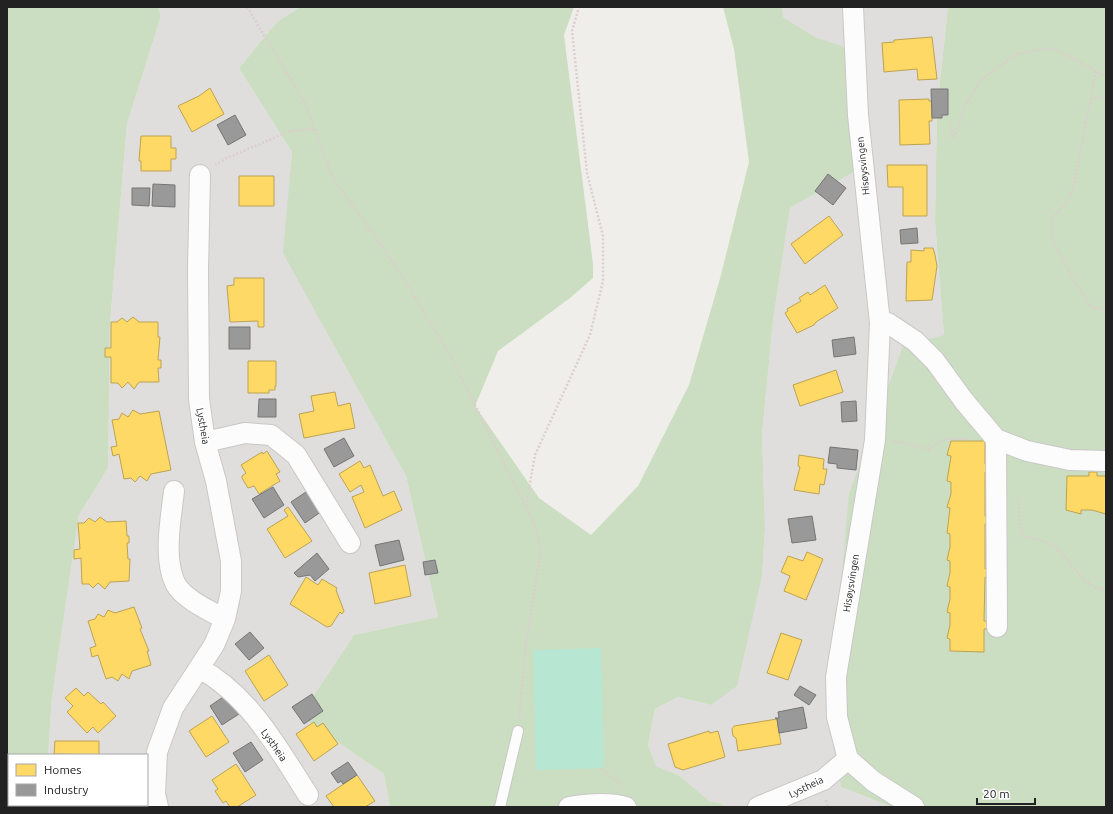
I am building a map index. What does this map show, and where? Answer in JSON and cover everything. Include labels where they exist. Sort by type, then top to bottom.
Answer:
[{"type":"street","name":"Hisøysvingen","points":[[848,759],[837,717],[836,677],[875,440],[880,324],[858,115],[853,7]]},
{"type":"street","name":"Lystheia","points":[[158,807],[155,794],[157,752],[173,708],[214,646],[225,619],[231,591],[231,561],[216,481],[205,442],[198,392],[200,175]]},
{"type":"street","points":[[880,324],[888,324],[915,341],[935,361],[964,401],[996,439],[1027,451],[1070,460],[1106,461]]},
{"type":"street","points":[[205,442],[246,433],[271,435],[296,455],[350,543]]},
{"type":"street","points":[[996,439],[997,627]]},
{"type":"street","points":[[174,491],[169,539],[171,566],[176,584],[195,603],[225,619]]},
{"type":"street","name":"Lystheia","points":[[199,668],[234,692],[275,743],[308,795]]},
{"type":"street","points":[[848,759],[873,782],[914,807]]},
{"type":"street","name":"Lystheia","points":[[758,807],[823,780],[848,759]]},
{"type":"street","points":[[569,807],[580,805],[617,805],[626,807]]},
{"type":"lane","points":[[500,807],[518,731]]},
{"type":"path","points":[[247,7],[305,103],[332,176],[399,271],[451,357],[526,505],[536,530],[541,551],[526,643],[518,731]]},
{"type":"path","points":[[526,505],[535,455],[590,335],[603,281],[603,236],[587,173],[572,32],[579,7]]},
{"type":"path","points":[[950,123],[954,138],[966,104],[981,80],[1016,54],[1051,48],[1074,58],[1106,77]]},
{"type":"path","points":[[1096,71],[1074,185],[1066,204],[1052,218],[1052,238],[1070,274],[1091,307],[1106,310]]},
{"type":"path","points":[[1091,98],[1106,96]]},
{"type":"path","points":[[200,175],[227,158],[267,140],[290,131],[315,129]]},
{"type":"path","points":[[875,440],[904,442],[928,449],[944,439],[996,439]]},
{"type":"path","points":[[1017,493],[1020,525],[1023,536],[1054,546],[1081,576],[1100,590],[1106,590]]},
{"type":"shaded area","points":[[158,7],[300,7],[277,22],[239,68],[292,152],[284,253],[406,476],[438,617],[354,635],[300,716],[384,774],[390,807],[44,807],[148,806],[148,754],[48,754],[52,697],[79,515],[108,468],[110,323],[127,124],[161,16]]},
{"type":"shaded area","points":[[782,7],[948,7],[937,109],[935,222],[944,335],[841,787],[892,807],[724,807],[723,804],[709,801],[680,776],[656,766],[648,745],[655,709],[678,697],[711,705],[762,576],[765,529],[762,434],[773,321],[790,208],[868,164],[856,52],[815,37],[783,17]]},
{"type":"green space","points":[[7,7],[158,7],[161,16],[127,124],[110,323],[108,468],[79,515],[52,697],[48,754],[8,754],[8,806],[44,807],[7,807]]},
{"type":"green space","points":[[300,7],[574,7],[564,35],[593,264],[593,278],[570,298],[498,351],[475,406],[539,498],[591,535],[638,486],[689,385],[721,275],[749,162],[734,49],[723,7],[782,7],[783,17],[815,37],[856,51],[868,164],[790,208],[773,321],[762,434],[765,529],[762,576],[737,686],[711,705],[678,697],[655,709],[648,745],[656,766],[680,776],[709,801],[723,804],[724,807],[390,807],[384,774],[300,716],[354,635],[438,617],[406,476],[283,253],[292,152],[239,68],[277,22]]},
{"type":"green space","points":[[948,7],[1106,7],[1106,807],[892,807],[841,787],[832,683],[849,494],[903,346],[944,335],[935,222],[937,109]]},
{"type":"green space","points":[[601,648],[604,768],[536,770],[533,650]]},
{"type":"building: Homes","points":[[932,37],[937,79],[918,80],[917,69],[884,72],[882,43],[894,42],[894,40]]},
{"type":"building: Homes","points":[[210,88],[224,114],[192,132],[178,106],[199,96]]},
{"type":"building: Homes","points":[[929,99],[929,101],[932,101],[932,121],[929,121],[930,144],[900,145],[899,100]]},
{"type":"building: Homes","points":[[141,136],[171,136],[171,148],[176,148],[176,159],[171,159],[171,171],[141,171],[141,161],[139,161]]},
{"type":"building: Homes","points":[[887,165],[927,165],[927,216],[903,216],[903,187],[888,187]]},
{"type":"building: Homes","points":[[239,176],[274,176],[274,206],[239,206]]},
{"type":"building: Homes","points":[[829,216],[843,235],[805,264],[791,244]]},
{"type":"building: Homes","points":[[924,248],[933,248],[937,266],[932,300],[906,301],[907,262],[911,262],[911,250],[924,251]]},
{"type":"building: Homes","points":[[234,278],[264,278],[264,327],[258,327],[258,321],[230,322],[227,286],[234,285]]},
{"type":"building: Homes","points":[[825,285],[838,308],[816,322],[814,325],[797,333],[785,313],[788,311],[787,309],[801,301],[799,298],[808,292],[810,295]]},
{"type":"building: Homes","points":[[133,317],[139,322],[158,322],[158,337],[160,337],[158,360],[161,360],[161,368],[158,368],[159,382],[139,382],[134,389],[128,382],[122,388],[118,383],[111,383],[111,357],[105,357],[105,348],[111,348],[111,322],[117,322],[122,318],[127,322]]},
{"type":"building: Homes","points":[[248,361],[276,361],[275,390],[269,390],[269,393],[248,393]]},
{"type":"building: Homes","points":[[836,370],[843,392],[800,406],[793,385]]},
{"type":"building: Homes","points":[[335,392],[338,406],[350,403],[355,428],[304,438],[299,414],[314,411],[311,396]]},
{"type":"building: Homes","points":[[133,410],[140,414],[159,411],[171,470],[151,474],[147,481],[140,476],[135,482],[131,478],[124,479],[119,454],[113,456],[111,447],[117,446],[112,420],[119,419],[122,413],[128,417]]},
{"type":"building: Homes","points":[[951,441],[985,441],[985,464],[989,464],[989,472],[985,472],[985,516],[989,516],[989,524],[985,524],[985,569],[989,569],[989,577],[985,577],[984,621],[989,621],[989,629],[984,629],[984,652],[950,651],[950,639],[947,638],[950,625],[950,613],[947,612],[950,599],[950,587],[947,586],[950,573],[950,561],[947,560],[950,547],[950,534],[947,533],[950,508],[947,507],[951,494],[951,482],[947,481],[951,456],[947,455]]},
{"type":"building: Homes","points":[[267,451],[280,472],[276,474],[280,481],[259,494],[254,486],[248,488],[242,478],[242,476],[246,473],[241,465],[262,452],[263,454]]},
{"type":"building: Homes","points":[[799,455],[824,459],[823,469],[827,469],[824,485],[820,484],[819,494],[794,490],[800,467],[798,466]]},
{"type":"building: Homes","points":[[360,461],[364,468],[370,465],[383,496],[394,491],[402,510],[365,528],[352,497],[364,492],[361,485],[350,492],[339,474]]},
{"type":"building: Homes","points":[[1089,472],[1097,472],[1097,476],[1106,476],[1106,514],[1092,510],[1081,510],[1081,514],[1066,510],[1067,476],[1089,476]]},
{"type":"building: Homes","points":[[288,507],[312,541],[285,558],[267,529],[288,516],[284,510]]},
{"type":"building: Homes","points":[[100,517],[107,522],[126,521],[127,536],[129,536],[129,543],[127,543],[128,559],[130,559],[129,581],[110,582],[105,589],[98,583],[93,588],[89,584],[82,584],[81,558],[74,559],[74,550],[80,549],[78,523],[84,523],[89,518],[95,522]]},
{"type":"building: Homes","points":[[807,552],[823,559],[806,600],[784,591],[790,576],[781,572],[788,556],[803,561]]},
{"type":"building: Homes","points":[[405,565],[411,596],[375,604],[369,573]]},
{"type":"building: Homes","points":[[306,577],[318,585],[322,579],[337,588],[336,590],[344,611],[342,614],[340,612],[331,626],[327,627],[290,604]]},
{"type":"building: Homes","points":[[134,607],[142,628],[140,629],[149,651],[147,651],[151,665],[132,671],[129,679],[122,674],[118,681],[112,677],[106,679],[98,655],[92,657],[90,648],[96,646],[88,621],[95,619],[98,614],[104,617],[108,610],[115,613]]},
{"type":"building: Homes","points":[[781,633],[802,640],[788,680],[767,673]]},
{"type":"building: Homes","points":[[269,655],[288,685],[264,701],[245,671]]},
{"type":"building: Homes","points":[[76,688],[84,696],[88,692],[101,704],[103,702],[116,716],[98,733],[93,727],[87,733],[67,712],[73,706],[65,698]]},
{"type":"building: Homes","points":[[212,716],[229,742],[206,757],[189,731]]},
{"type":"building: Homes","points":[[777,719],[781,744],[738,751],[736,738],[733,736],[732,729],[734,726]]},
{"type":"building: Homes","points":[[314,722],[317,727],[323,723],[338,744],[314,761],[296,734]]},
{"type":"building: Homes","points":[[709,731],[710,733],[718,731],[725,757],[683,770],[675,767],[668,744]]},
{"type":"building: Homes","points":[[55,741],[99,741],[99,754],[54,754]]},
{"type":"building: Homes","points":[[236,764],[256,795],[237,807],[230,807],[226,801],[223,803],[215,791],[218,789],[212,780]]},
{"type":"building: Homes","points":[[357,775],[375,801],[365,807],[334,807],[326,796]]},
{"type":"building: Industry","points":[[931,89],[948,89],[948,115],[942,115],[942,118],[932,118]]},
{"type":"building: Industry","points":[[235,115],[246,135],[228,145],[217,125]]},
{"type":"building: Industry","points":[[828,174],[846,188],[833,205],[815,191]]},
{"type":"building: Industry","points":[[153,184],[175,185],[175,207],[152,206]]},
{"type":"building: Industry","points":[[132,188],[150,188],[149,206],[132,205]]},
{"type":"building: Industry","points":[[917,228],[918,243],[901,244],[900,230]]},
{"type":"building: Industry","points":[[229,327],[250,327],[250,349],[229,349]]},
{"type":"building: Industry","points":[[854,337],[856,354],[834,357],[832,340]]},
{"type":"building: Industry","points":[[259,399],[276,399],[276,417],[258,417]]},
{"type":"building: Industry","points":[[856,401],[857,421],[842,422],[841,402]]},
{"type":"building: Industry","points":[[344,438],[354,456],[334,467],[324,449]]},
{"type":"building: Industry","points":[[830,447],[858,450],[856,470],[837,468],[837,464],[828,463]]},
{"type":"building: Industry","points":[[273,487],[284,505],[264,518],[252,499]]},
{"type":"building: Industry","points":[[309,490],[322,511],[305,523],[291,502]]},
{"type":"building: Industry","points":[[812,516],[816,540],[792,543],[788,519]]},
{"type":"building: Industry","points":[[399,540],[404,560],[380,566],[375,545]]},
{"type":"building: Industry","points":[[317,553],[329,569],[315,581],[310,575],[298,577],[294,573]]},
{"type":"building: Industry","points":[[435,560],[438,573],[425,575],[423,562]]},
{"type":"building: Industry","points":[[250,632],[264,648],[249,660],[235,644]]},
{"type":"building: Industry","points":[[800,686],[816,695],[809,705],[794,695]]},
{"type":"building: Industry","points":[[312,694],[323,711],[304,724],[292,707]]},
{"type":"building: Industry","points":[[226,695],[239,714],[222,725],[210,706]]},
{"type":"building: Industry","points":[[803,707],[807,728],[779,733],[777,719],[775,718],[779,718],[778,712]]},
{"type":"building: Industry","points":[[251,742],[263,760],[245,772],[233,753]]},
{"type":"building: Industry","points":[[348,762],[357,775],[343,784],[341,781],[338,783],[331,773]]}]
